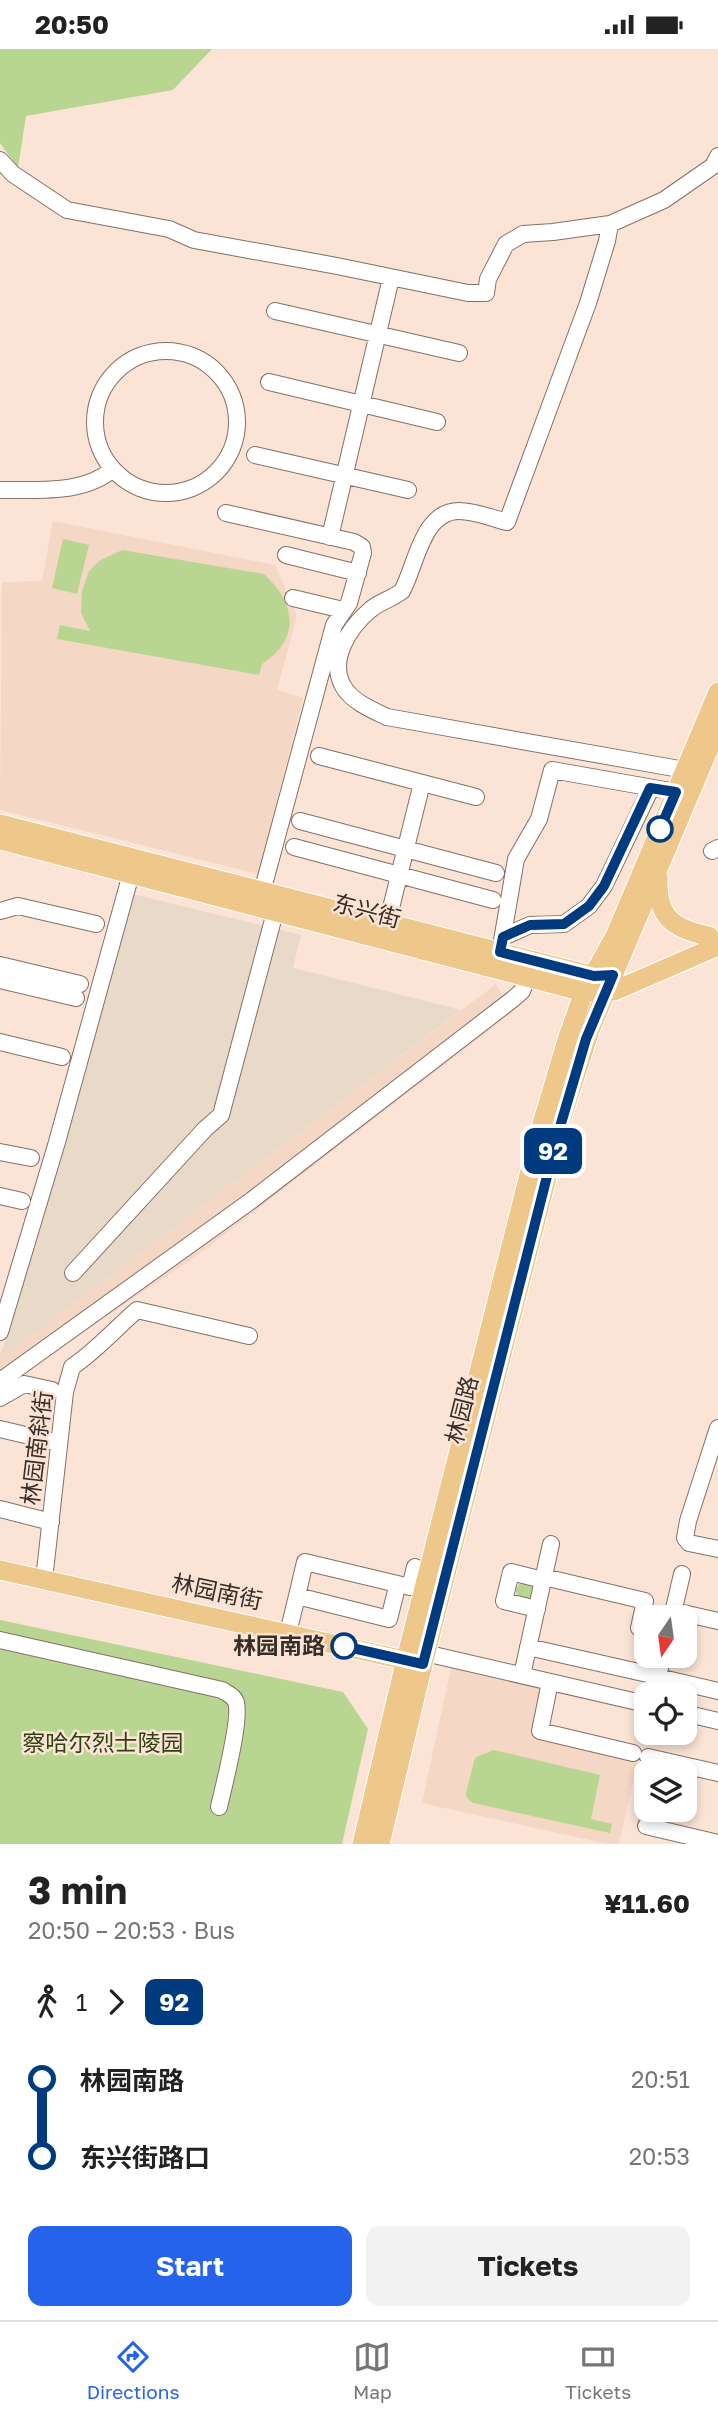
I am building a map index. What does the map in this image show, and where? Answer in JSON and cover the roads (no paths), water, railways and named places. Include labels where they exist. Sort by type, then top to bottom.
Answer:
[{"type":"main road","points":[[599,984],[616,935],[718,692]]},
{"type":"main road","points":[[599,984],[658,871],[718,727]]},
{"type":"main road","name":"东兴街","points":[[0,824],[133,867]]},
{"type":"main road","name":"东兴街","points":[[0,840],[133,867],[272,900],[501,945],[599,984]]},
{"type":"main road","points":[[658,871],[659,904],[665,915],[687,932],[715,938]]},
{"type":"main road","name":"东兴街","points":[[272,900],[527,978],[599,984]]},
{"type":"main road","points":[[599,984],[715,938]]},
{"type":"main road","points":[[590,1030],[612,1003],[642,979],[715,938]]},
{"type":"main road","points":[[599,984],[642,979]]},
{"type":"main road","name":"林园路","points":[[362,1844],[418,1659],[557,1137],[590,1030],[599,984]]},
{"type":"main road","name":"林园路","points":[[380,1844],[418,1659],[542,1124],[568,1037],[599,984]]},
{"type":"main road","name":"林园南街","points":[[0,1570],[418,1659]]},
{"type":"street","points":[[0,160],[13,174],[67,210],[169,229],[194,240],[468,293],[486,293],[488,279],[506,244],[523,234],[610,224],[664,200],[713,166],[718,156]]},
{"type":"street","points":[[610,224],[588,303],[507,522],[461,511],[446,513],[435,521],[427,532],[402,591],[392,599],[372,607],[352,628],[344,642],[339,672],[343,686],[353,697],[370,710],[387,716],[685,770]]},
{"type":"street","points":[[330,537],[391,278]]},
{"type":"street","points":[[275,311],[459,353]]},
{"type":"street","points":[[170,350],[193,356],[213,368],[228,387],[236,409],[236,433],[229,456],[214,475],[193,488],[170,493],[146,490],[124,480],[113,469],[97,443],[94,420],[98,398],[109,377],[126,362],[147,352],[170,350]]},
{"type":"street","points":[[269,382],[436,422]]},
{"type":"street","points":[[255,455],[408,490]]},
{"type":"street","points":[[0,490],[74,487],[104,477],[113,469]]},
{"type":"street","points":[[73,1273],[205,1129],[221,1115],[334,625],[349,603],[354,565],[362,547],[355,543],[226,513]]},
{"type":"street","points":[[286,555],[354,565]]},
{"type":"street","points":[[293,598],[344,610]]},
{"type":"street","points":[[319,756],[476,797]]},
{"type":"street","points":[[501,945],[516,859],[539,818],[552,770],[676,792]]},
{"type":"street","points":[[387,924],[422,783]]},
{"type":"street","points":[[501,945],[530,925],[564,924],[589,906],[604,886],[650,788]]},
{"type":"street","points":[[300,821],[496,873]]},
{"type":"street","points":[[294,847],[493,900]]},
{"type":"street","points":[[0,1332],[57,1142],[133,867]]},
{"type":"street","points":[[0,911],[18,905],[96,923]]},
{"type":"street","points":[[0,965],[78,991],[0,980]]},
{"type":"street","points":[[2,1375],[262,1192],[513,999],[522,991],[527,978]]},
{"type":"street","points":[[0,1042],[62,1057]]},
{"type":"street","points":[[0,1151],[31,1158]]},
{"type":"street","points":[[0,1196],[22,1201]]},
{"type":"street","name":"林园南斜街","points":[[44,1580],[65,1392],[72,1367],[85,1359],[137,1310],[249,1336]]},
{"type":"street","points":[[0,1398],[24,1384],[52,1390]]},
{"type":"street","points":[[718,1428],[685,1538],[689,1543],[718,1549]]},
{"type":"street","points":[[0,1429],[59,1443]]},
{"type":"street","points":[[0,1509],[51,1522]]},
{"type":"street","points":[[522,1675],[551,1544]]},
{"type":"street","points":[[288,1633],[305,1562],[410,1587],[415,1567]]},
{"type":"street","points":[[537,1609],[504,1601],[511,1572],[645,1601],[644,1605]]},
{"type":"street","points":[[675,1605],[682,1574]]},
{"type":"street","points":[[297,1596],[389,1619],[396,1591]]},
{"type":"street","points":[[697,1618],[718,1621]]},
{"type":"street","points":[[0,1640],[222,1690],[232,1696],[236,1701],[236,1725],[219,1807]]},
{"type":"street","points":[[528,1647],[718,1691]]},
{"type":"street","points":[[418,1659],[522,1675],[634,1701]]},
{"type":"street","points":[[655,1682],[658,1668]]},
{"type":"street","points":[[550,1682],[540,1731],[718,1773]]},
{"type":"street","points":[[697,1716],[718,1721]]},
{"type":"street","points":[[646,1826],[718,1843]]},
{"type":"place","name":"林园南路","points":[[344,1646]]},
{"type":"park label","name":"察哈尔烈士陵园","points":[[103,1743]]}]
